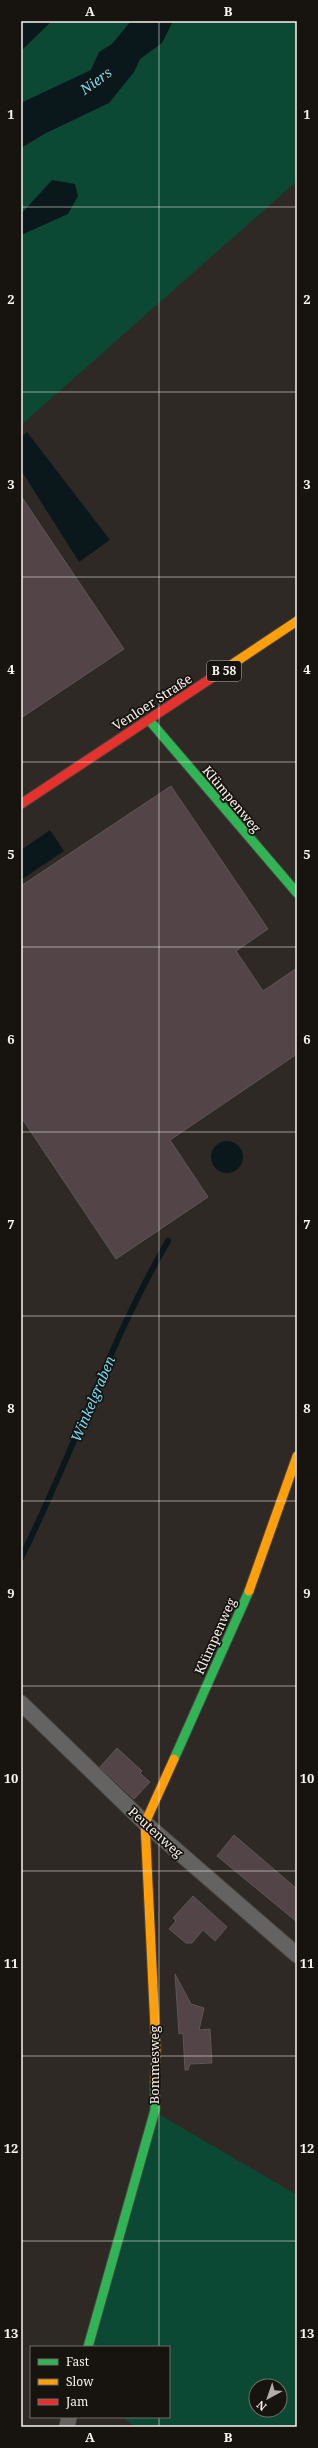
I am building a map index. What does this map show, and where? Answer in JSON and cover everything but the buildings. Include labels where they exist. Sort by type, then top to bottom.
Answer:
[{"type":"street","name":"Venloer Straße","points":[[21,804],[297,621]]},
{"type":"street","name":"Klümpenweg","points":[[149,720],[297,893]]},
{"type":"street","name":"Klümpenweg","points":[[145,1823],[254,1580],[297,1456]]},
{"type":"street","name":"Peutenweg","points":[[21,1703],[145,1823],[297,1954]]},
{"type":"street","name":"Bommesweg","points":[[88,2346],[154,2110],[156,2048],[145,1823]]},
{"type":"green space","points":[[21,21],[131,21],[112,44],[99,52],[91,70],[21,103]]},
{"type":"green space","points":[[173,21],[297,21],[297,181],[21,425],[21,148],[46,132],[80,117],[123,85],[134,72],[140,59],[162,43]]},
{"type":"green space","points":[[155,2112],[297,2195],[297,2427],[136,2427],[122,2418],[170,2418],[170,2346],[92,2346]]},
{"type":"water","points":[[21,21],[52,21],[21,51]]},
{"type":"water","name":"Niers","points":[[131,21],[173,21],[162,43],[140,59],[134,72],[109,103],[46,133],[21,148],[21,103],[91,70],[99,52],[112,44]]},
{"type":"water","points":[[52,180],[75,184],[78,196],[68,214],[21,235],[21,214]]},
{"type":"water","points":[[27,432],[110,540],[79,562],[21,470],[21,437]]},
{"type":"water","points":[[50,830],[64,851],[21,880],[21,850]]},
{"type":"water","points":[[224,1141],[230,1141],[239,1145],[243,1157],[239,1169],[230,1173],[224,1173],[215,1169],[211,1160],[211,1154],[215,1145]]},
{"type":"waterway","name":"Winkelgraben","points":[[21,1558],[58,1479],[127,1319],[168,1241]]},
{"type":"traffic: fast","points":[[149,720],[297,893]]},
{"type":"traffic: fast","points":[[174,1759],[249,1591]]},
{"type":"traffic: fast","points":[[88,2346],[155,2110],[155,2082]]},
{"type":"traffic: slow","points":[[216,675],[297,621]]},
{"type":"traffic: slow","points":[[249,1591],[297,1456]]},
{"type":"traffic: slow","points":[[155,2082],[156,2048],[145,1823],[174,1759]]},
{"type":"traffic: jam","points":[[21,804],[216,675]]}]
